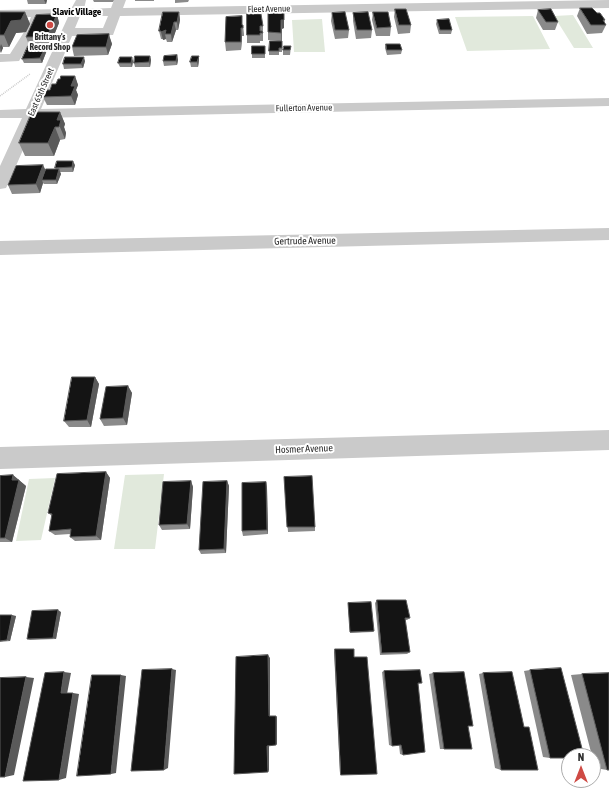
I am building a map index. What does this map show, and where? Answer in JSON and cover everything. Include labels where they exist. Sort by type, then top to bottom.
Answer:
[{"type":"street","name":"Fleet Avenue","points":[[0,14],[39,13],[79,6],[404,3],[609,4]]},
{"type":"street","name":"East 65th Street","points":[[0,184],[79,6]]},
{"type":"street","points":[[68,32],[108,32],[117,6]]},
{"type":"street","points":[[0,58],[14,58],[32,29],[39,13]]},
{"type":"street","name":"Fullerton Avenue","points":[[0,114],[609,102]]},
{"type":"street","name":"Gertrude Avenue","points":[[0,248],[609,234]]},
{"type":"street","name":"Hosmer Avenue","points":[[0,458],[609,440]]},
{"type":"path","points":[[0,96],[14,87],[31,72]]},
{"type":"shaded area","points":[[573,15],[593,48],[574,48],[554,16]]},
{"type":"shaded area","points":[[533,16],[550,49],[467,51],[455,17]]},
{"type":"shaded area","points":[[322,19],[325,52],[294,52],[292,20]]},
{"type":"shaded area","points":[[164,474],[155,549],[114,549],[125,475]]},
{"type":"shaded area","points":[[55,478],[41,540],[16,541],[29,479]]},
{"type":"building","points":[[580,8],[592,8],[597,13],[600,13],[605,20],[603,20],[606,25],[591,25]]},
{"type":"building","points":[[395,9],[406,9],[411,25],[399,25]]},
{"type":"building","points":[[551,9],[558,22],[546,22],[538,10]]},
{"type":"building","points":[[284,10],[284,20],[281,20],[281,33],[268,32],[268,11]]},
{"type":"building","points":[[0,12],[25,12],[21,20],[11,21],[4,35],[0,35]]},
{"type":"building","points":[[163,12],[179,12],[177,22],[174,22],[171,34],[165,34],[166,30],[161,32],[159,31]]},
{"type":"building","points":[[345,12],[349,30],[335,30],[332,13]]},
{"type":"building","points":[[368,12],[372,30],[357,30],[353,13]]},
{"type":"building","points":[[373,12],[388,12],[391,27],[377,28]]},
{"type":"building","points":[[57,14],[47,37],[26,37],[36,15]]},
{"type":"building","points":[[247,14],[261,14],[263,26],[260,26],[260,31],[263,33],[260,33],[260,35],[247,35]]},
{"type":"building","points":[[242,16],[243,28],[241,28],[241,42],[225,42],[226,17]]},
{"type":"building","points":[[449,19],[452,30],[440,30],[437,20]]},
{"type":"building","points":[[109,34],[106,47],[72,47],[77,35]]},
{"type":"building","points":[[270,41],[282,41],[282,48],[279,48],[279,51],[269,51]]},
{"type":"building","points":[[386,44],[400,44],[402,50],[387,50]]},
{"type":"building","points":[[28,46],[46,46],[40,58],[22,59]]},
{"type":"building","points":[[252,46],[265,46],[265,54],[252,54]]},
{"type":"building","points":[[284,46],[291,46],[290,50],[283,50]]},
{"type":"building","points":[[177,55],[176,61],[163,61],[164,56]]},
{"type":"building","points":[[135,56],[150,56],[149,62],[134,63]]},
{"type":"building","points":[[192,56],[199,56],[197,62],[190,62]]},
{"type":"building","points":[[65,57],[84,57],[81,64],[63,64]]},
{"type":"building","points":[[120,57],[132,57],[131,63],[118,63]]},
{"type":"building","points":[[61,76],[75,76],[71,86],[75,86],[71,96],[43,97],[46,90],[50,90],[52,84],[56,84]]},
{"type":"building","points":[[32,112],[60,112],[57,120],[61,120],[59,127],[55,127],[48,143],[19,143]]},
{"type":"building","points":[[57,161],[73,161],[72,167],[55,168]]},
{"type":"building","points":[[43,165],[36,184],[8,185],[16,166]]},
{"type":"building","points":[[46,169],[59,169],[56,180],[42,180]]},
{"type":"building","points":[[72,377],[95,377],[87,420],[64,421]]},
{"type":"building","points":[[128,386],[123,418],[100,419],[106,387]]},
{"type":"building","points":[[106,472],[96,536],[70,537],[71,529],[49,531],[52,514],[48,513],[57,474]]},
{"type":"building","points":[[13,475],[12,480],[19,480],[5,538],[0,538],[0,476]]},
{"type":"building","points":[[312,476],[315,527],[287,527],[284,477]]},
{"type":"building","points":[[191,481],[187,524],[159,525],[163,482]]},
{"type":"building","points":[[227,481],[224,549],[199,550],[203,482]]},
{"type":"building","points":[[266,482],[267,530],[242,531],[242,483]]},
{"type":"building","points":[[377,600],[406,600],[410,618],[405,618],[410,652],[382,653]]},
{"type":"building","points":[[371,602],[374,631],[350,632],[348,603]]},
{"type":"building","points":[[58,610],[53,638],[27,639],[32,611]]},
{"type":"building","points":[[0,615],[12,615],[7,640],[0,641]]},
{"type":"building","points":[[335,649],[354,649],[354,657],[367,657],[377,774],[341,775]]},
{"type":"building","points":[[268,655],[269,716],[276,716],[276,745],[267,746],[268,772],[234,774],[236,657]]},
{"type":"building","points":[[561,668],[582,748],[561,748],[561,758],[550,758],[530,670]]},
{"type":"building","points":[[172,669],[164,770],[131,771],[142,670]]},
{"type":"building","points":[[420,670],[422,683],[418,683],[425,752],[403,755],[401,745],[392,746],[384,671]]},
{"type":"building","points":[[64,672],[61,693],[73,693],[59,780],[23,781],[45,673]]},
{"type":"building","points":[[464,672],[473,726],[468,726],[472,749],[444,749],[433,673]]},
{"type":"building","points":[[512,672],[524,727],[529,727],[538,770],[501,770],[483,673]]},
{"type":"building","points":[[609,673],[609,770],[607,770],[582,674]]},
{"type":"building","points":[[92,675],[121,675],[111,774],[77,776]]},
{"type":"building","points":[[26,677],[5,777],[0,777],[0,678]]},
{"type":"place","name":"Brittany's Record Shop","points":[[50,25]]},
{"type":"district","name":"Slavic Village","points":[[77,12]]}]
